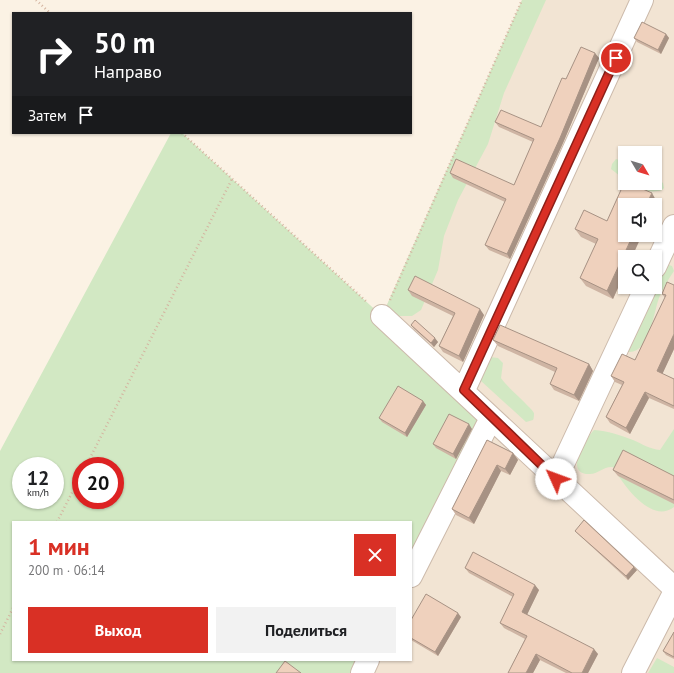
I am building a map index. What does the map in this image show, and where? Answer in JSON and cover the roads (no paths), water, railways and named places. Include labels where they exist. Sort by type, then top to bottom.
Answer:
[{"type":"lane","points":[[464,390],[642,0]]},
{"type":"lane","points":[[662,252],[674,226]]},
{"type":"lane","points":[[556,479],[643,294]]},
{"type":"lane","points":[[382,316],[464,390],[491,418],[674,588]]},
{"type":"lane","points":[[412,574],[491,418]]},
{"type":"lane","points":[[634,673],[674,593]]},
{"type":"lane","points":[[362,673],[368,661]]}]
